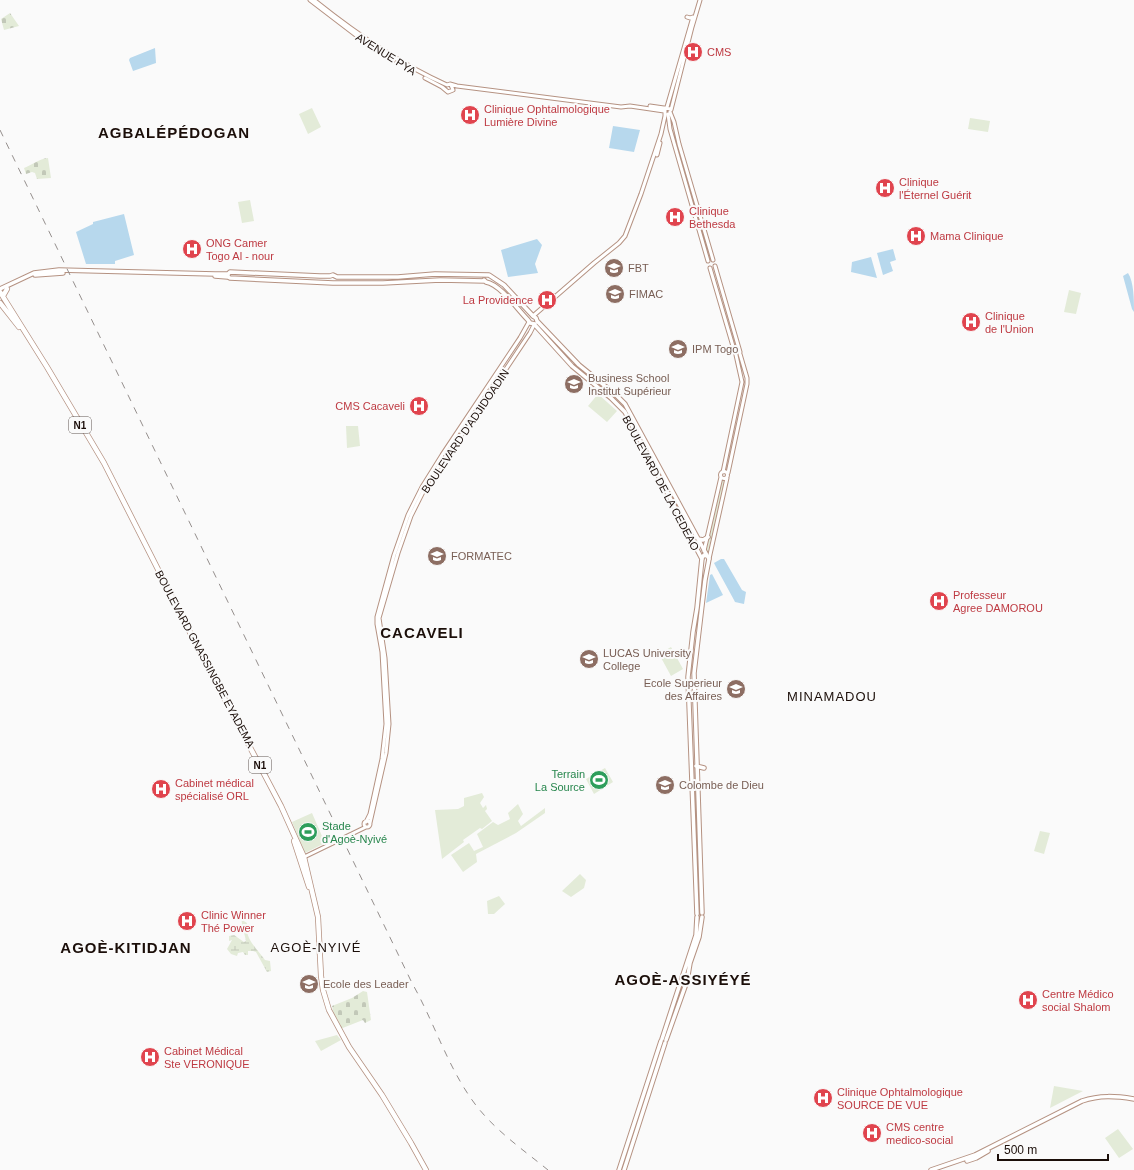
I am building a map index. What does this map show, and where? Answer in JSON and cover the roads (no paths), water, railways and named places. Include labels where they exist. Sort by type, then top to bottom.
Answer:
[{"type":"highway","points":[[1,294],[7,289]]},
{"type":"highway","name":"BOULEVARD GNASSINGBE EYADEMA","points":[[1,294],[48,368],[104,463],[203,658],[287,817],[302,857],[315,913],[320,987],[329,1016],[347,1049],[374,1087],[425,1170]]},
{"type":"highway","name":"BOULEVARD GNASSINGBE EYADEMA","points":[[0,303],[12,316],[25,336],[98,456],[211,678],[250,750],[302,857]]},
{"type":"main road","name":"AVENUE PYA","points":[[310,0],[376,49],[446,87]]},
{"type":"main road","name":"AVENUE PYA","points":[[314,0],[361,37],[382,51],[446,87]]},
{"type":"main road","points":[[529,321],[534,320],[625,236],[661,134],[699,0]]},
{"type":"main road","points":[[534,320],[558,295],[619,246],[624,240],[640,203],[659,147],[667,111],[699,0]]},
{"type":"main road","points":[[687,17],[693,17]]},
{"type":"main road","points":[[454,86],[450,92],[447,91],[446,87],[454,86],[621,105],[630,104],[667,111],[674,122],[713,260],[716,262],[715,266],[747,382],[728,474],[724,479],[721,477],[721,474],[723,472],[742,382],[736,354],[708,265],[669,124],[667,111]]},
{"type":"main road","points":[[665,125],[669,124]]},
{"type":"main road","points":[[708,262],[713,260]]},
{"type":"main road","points":[[710,268],[715,266]]},
{"type":"main road","points":[[0,289],[34,273],[50,270],[230,275],[330,282],[387,283],[440,280],[485,281],[498,287],[529,321]]},
{"type":"main road","points":[[7,289],[34,275],[51,273],[230,275],[272,273],[330,276],[333,274],[337,277],[387,278],[435,274],[490,276],[504,285],[534,320],[570,356],[625,404],[698,539],[704,551],[705,559]]},
{"type":"main road","points":[[330,276],[330,282]]},
{"type":"main road","points":[[485,281],[484,278],[487,276]]},
{"type":"main road","points":[[335,282],[337,277]]},
{"type":"main road","points":[[401,277],[402,282]]},
{"type":"main road","points":[[490,283],[492,281],[492,277]]},
{"type":"main road","points":[[387,278],[387,283]]},
{"type":"main road","points":[[529,321],[529,318],[534,320]]},
{"type":"main road","name":"BOULEVARD DE LA CEDEAO","points":[[534,320],[562,356],[577,372],[605,392],[621,408],[705,559],[702,606],[694,677],[696,776],[702,915],[701,932],[690,963],[686,980]]},
{"type":"main road","name":"BOULEVARD D'ADJIDOADIN","points":[[302,857],[365,826],[368,822],[385,738],[386,720],[382,652],[377,624],[378,612],[411,516],[429,480],[468,426],[530,333],[534,320]]},
{"type":"main road","name":"BOULEVARD D'ADJIDOADIN","points":[[384,596],[394,555],[408,515],[427,478],[520,338],[529,321]]},
{"type":"main road","points":[[562,356],[566,352]]},
{"type":"main road","points":[[736,354],[738,356],[740,353]]},
{"type":"main road","points":[[566,360],[570,356]]},
{"type":"main road","points":[[737,406],[742,408]]},
{"type":"main road","points":[[736,411],[741,413]]},
{"type":"main road","points":[[650,461],[654,458]]},
{"type":"main road","points":[[658,474],[662,472]]},
{"type":"main road","points":[[723,472],[728,474]]},
{"type":"main road","name":"BOULEVARD DE LA CEDEAO","points":[[704,551],[721,477]]},
{"type":"main road","name":"BOULEVARD DE LA CEDEAO","points":[[681,979],[696,935],[697,915],[688,677],[693,632],[705,559],[726,478]]},
{"type":"main road","points":[[698,539],[703,540],[708,537]]},
{"type":"main road","points":[[697,606],[699,603],[702,606]]},
{"type":"main road","points":[[688,677],[691,674],[694,677]]},
{"type":"main road","points":[[696,766],[704,768]]},
{"type":"main road","points":[[692,777],[696,776]]},
{"type":"main road","points":[[697,915],[700,912],[702,915]]},
{"type":"main road","points":[[619,1170],[646,1086],[664,1041],[686,980],[684,977],[681,979],[664,1041],[651,1087],[624,1170]]},
{"type":"main road","points":[[646,1086],[648,1089],[651,1087]]},
{"type":"main road","points":[[932,1170],[975,1157],[1081,1104],[1106,1098],[1134,1100]]},
{"type":"main road","points":[[627,1144],[628,1148],[632,1146]]},
{"type":"main road","points":[[941,1170],[962,1161]]},
{"type":"water","points":[[155,48],[156,63],[133,71],[129,60],[130,58]]},
{"type":"water","points":[[613,126],[640,130],[634,152],[609,148]]},
{"type":"water","points":[[124,214],[134,255],[115,261],[115,264],[86,264],[76,232],[93,224],[93,222]]},
{"type":"water","points":[[537,239],[542,245],[535,264],[538,273],[508,277],[501,250]]},
{"type":"water","points":[[893,249],[896,260],[890,262],[893,271],[883,275],[877,253]]},
{"type":"water","points":[[871,257],[877,278],[851,272],[852,262]]},
{"type":"water","points":[[1128,273],[1133,286],[1134,312],[1123,276]]},
{"type":"water","points":[[724,559],[742,590],[746,592],[744,604],[735,602],[716,567],[714,563]]},
{"type":"water","points":[[712,574],[723,595],[706,603],[710,575]]},
{"type":"railway","points":[[0,130],[461,1084],[478,1108],[496,1127],[548,1170]]},
{"type":"place","name":"CMS","points":[[693,52]]},
{"type":"place","name":"Clinique Ophtalmologique Lumière Divine","points":[[470,115]]},
{"type":"place","name":"Clinique l'Éternel Guérit","points":[[885,188]]},
{"type":"place","name":"Clinique Bethesda","points":[[675,217]]},
{"type":"place","name":"Mama Clinique","points":[[916,236]]},
{"type":"place","name":"ONG Camer Togo Al - nour","points":[[192,249]]},
{"type":"place","name":"FBT","points":[[614,268]]},
{"type":"place","name":"FIMAC","points":[[615,294]]},
{"type":"place","name":"La Providence","points":[[547,300]]},
{"type":"place","name":"Clinique de l'Union","points":[[971,322]]},
{"type":"place","name":"IPM Togo","points":[[678,349]]},
{"type":"place","name":"Business School Institut Supérieur","points":[[574,384]]},
{"type":"place","name":"CMS Cacaveli","points":[[419,406]]},
{"type":"place","name":"FORMATEC","points":[[437,556]]},
{"type":"place","name":"Professeur Agree DAMOROU","points":[[939,601]]},
{"type":"place","name":"LUCAS University College","points":[[589,659]]},
{"type":"place","name":"Ecole Superieur des Affaires","points":[[736,689]]},
{"type":"place","name":"Terrain La Source","points":[[599,780]]},
{"type":"place","name":"Colombe de Dieu","points":[[665,785]]},
{"type":"place","name":"Cabinet médical spécialisé ORL","points":[[161,789]]},
{"type":"place","name":"Stade d'Agoè-Nyivé","points":[[308,832]]},
{"type":"place","name":"Clinic Winner Thé Power","points":[[187,921]]},
{"type":"place","name":"Ecole des Leader","points":[[309,984]]},
{"type":"place","name":"Centre Médico social Shalom","points":[[1028,1000]]},
{"type":"place","name":"Cabinet Médical Ste VERONIQUE","points":[[150,1057]]},
{"type":"place","name":"Clinique Ophtalmologique SOURCE DE VUE","points":[[823,1098]]},
{"type":"place","name":"CMS centre medico-social","points":[[872,1133]]},
{"type":"district","name":"AGBALÉPÉDOGAN","points":[[174,133]]},
{"type":"district","name":"CACAVELI","points":[[422,633]]},
{"type":"district","name":"MINAMADOU","points":[[832,696]]},
{"type":"district","name":"AGOÈ-NYIVÉ","points":[[316,947]]},
{"type":"district","name":"AGOÈ-KITIDJAN","points":[[126,948]]},
{"type":"district","name":"AGOÈ-ASSIYÉYÉ","points":[[683,980]]}]
